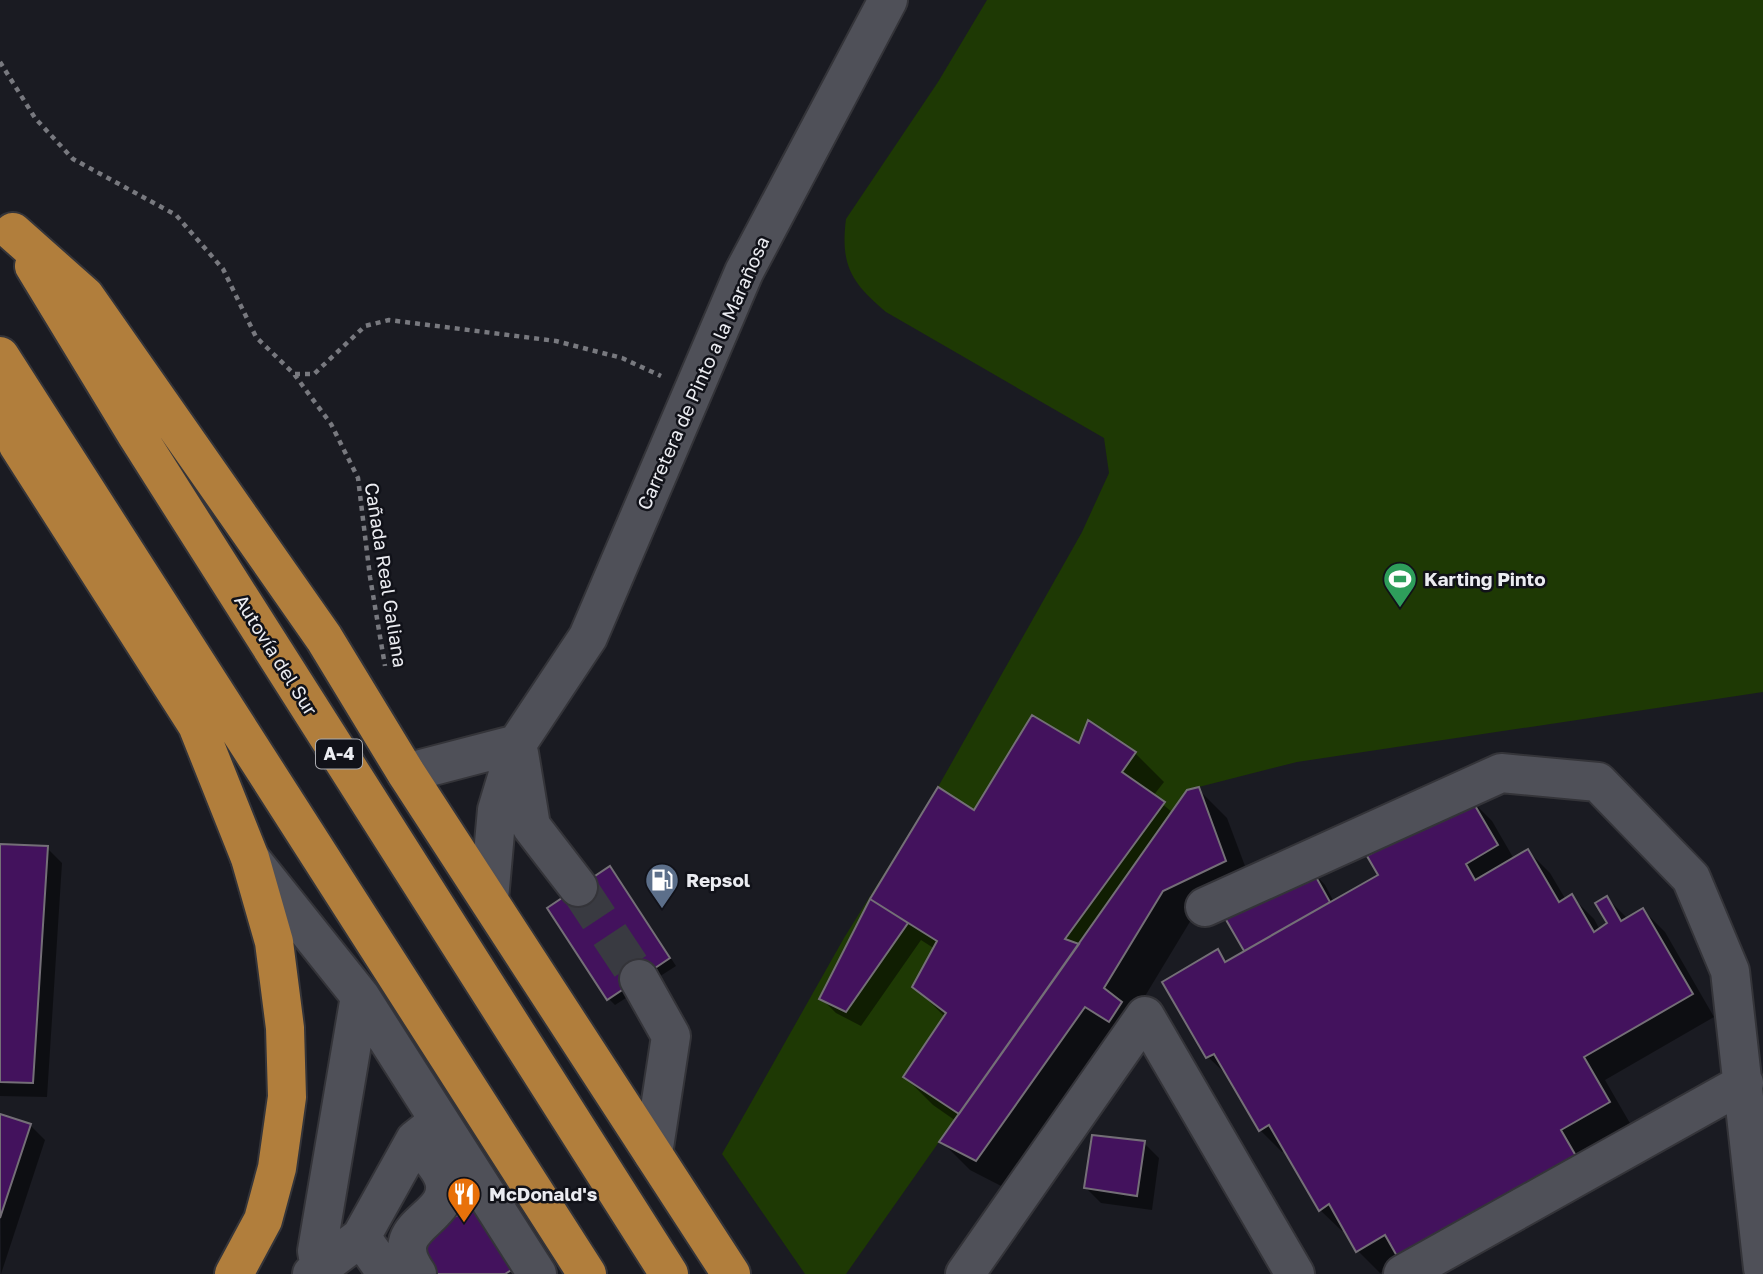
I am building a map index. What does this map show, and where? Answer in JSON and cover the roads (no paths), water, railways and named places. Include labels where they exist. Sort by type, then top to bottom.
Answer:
[{"type":"highway","points":[[7,221],[85,296],[324,638],[406,773],[731,1274]]},
{"type":"highway","name":"Autovía del Sur","points":[[7,221],[151,458],[669,1274]]},
{"type":"highway","points":[[0,356],[587,1274]]},
{"type":"highway","points":[[0,399],[18,445],[197,725],[250,858],[274,942],[285,1028],[287,1097],[277,1168],[263,1220],[234,1274]]},
{"type":"street","name":"Carretera de Pinto a la Marañosa","points":[[489,899],[497,810],[517,744],[588,637],[744,272],[888,0]]},
{"type":"street","points":[[406,773],[517,744],[531,826],[578,887]]},
{"type":"street","points":[[1205,907],[1501,773],[1598,782],[1691,878],[1730,971],[1763,1268]]},
{"type":"street","points":[[250,858],[360,996],[427,1130],[444,1180],[444,1193],[428,1219],[410,1234],[406,1248],[417,1274]]},
{"type":"street","points":[[639,979],[671,1036],[653,1154]]},
{"type":"street","points":[[317,1272],[317,1251],[360,996]]},
{"type":"street","points":[[965,1274],[1145,1016],[1295,1274]]},
{"type":"street","points":[[1403,1274],[1744,1083]]},
{"type":"street","points":[[317,1272],[361,1237],[427,1130]]},
{"type":"street","points":[[427,1130],[537,1274]]},
{"type":"street","points":[[361,1237],[387,1274]]},
{"type":"tunnel","points":[[578,887],[639,979]]},
{"type":"place","name":"Karting Pinto","points":[[1400,609]]},
{"type":"place","name":"Repsol","points":[[662,910]]},
{"type":"place","name":"McDonald's","points":[[464,1224]]}]
